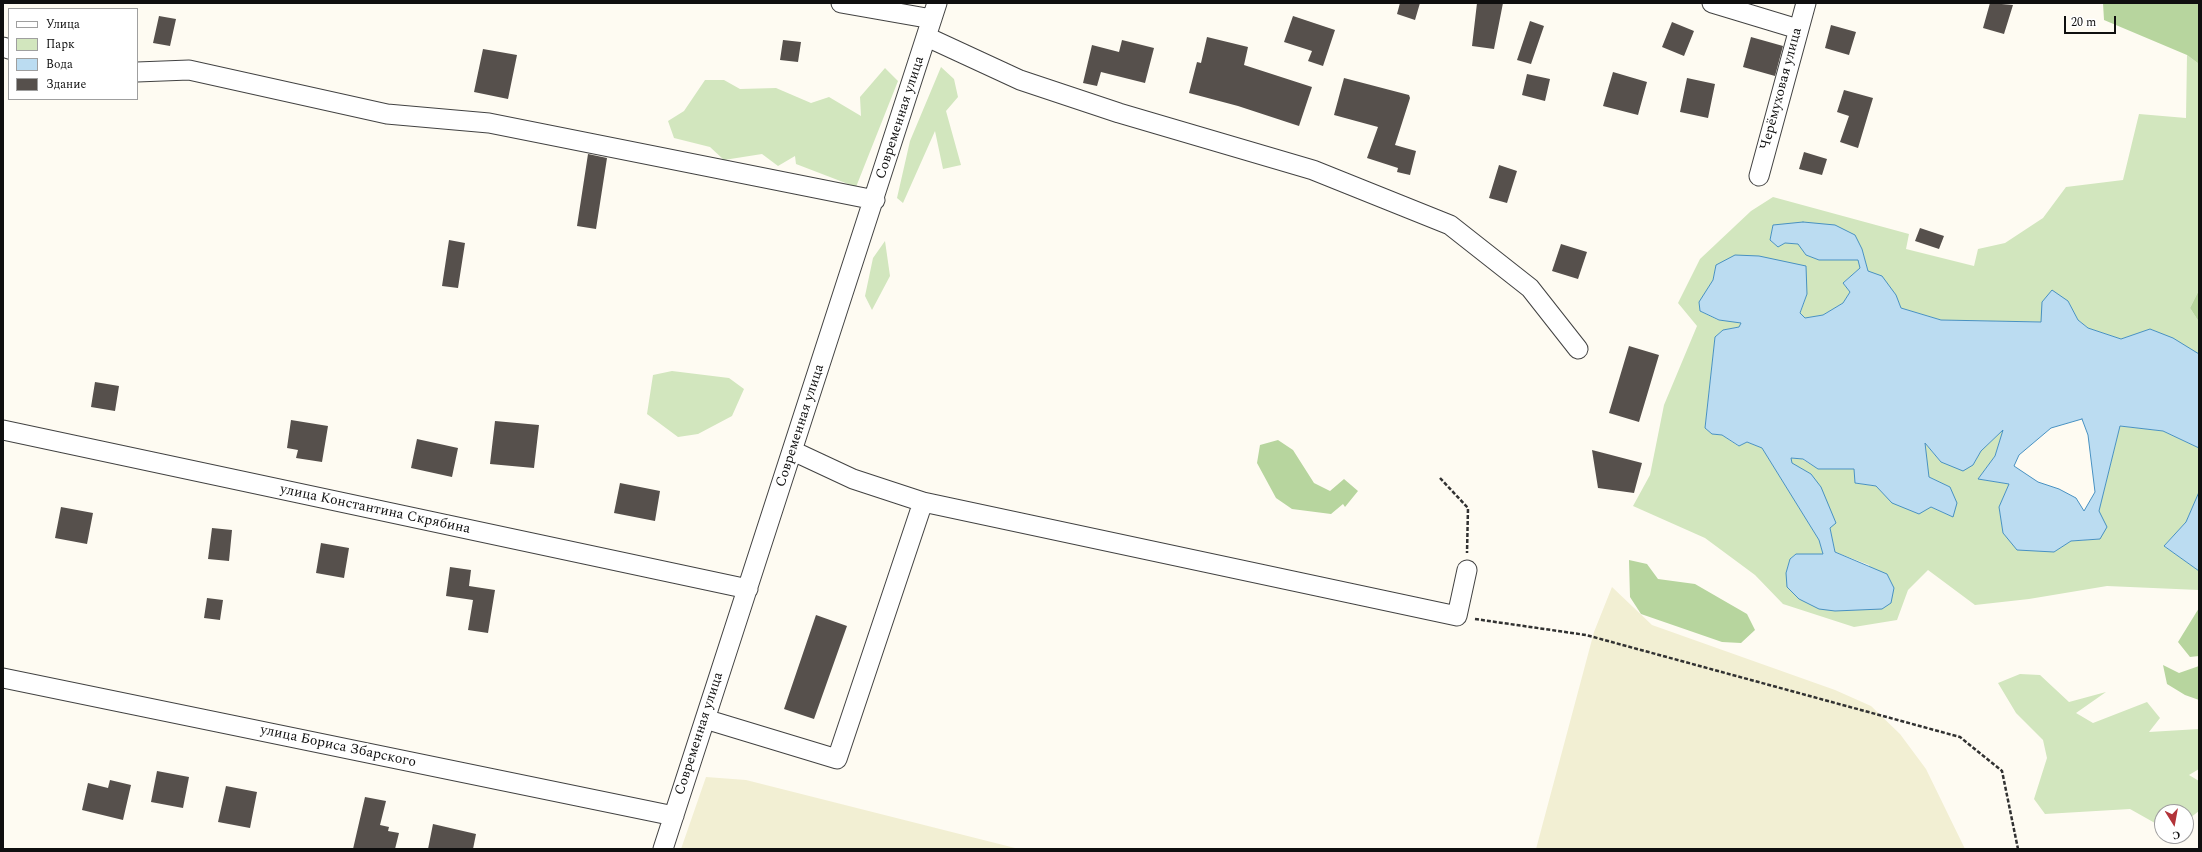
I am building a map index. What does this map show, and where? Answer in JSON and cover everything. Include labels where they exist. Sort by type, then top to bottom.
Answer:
[{"type":"street","points":[[841,3],[935,11]]},
{"type":"street","points":[[1712,3],[1798,28]]},
{"type":"street","name":"Черёмуховая улица","points":[[1759,176],[1806,3]]},
{"type":"street","name":"Современная улица","points":[[663,849],[875,200],[935,11]]},
{"type":"street","points":[[927,36],[1020,80],[1119,113],[1313,170],[1450,225],[1530,288],[1578,349]]},
{"type":"street","points":[[138,72],[189,70],[387,114],[489,124],[875,200]]},
{"type":"street","name":"улица Константина Скрябина","points":[[3,430],[748,589]]},
{"type":"street","points":[[793,451],[853,479],[923,502],[1457,616],[1467,570]]},
{"type":"street","points":[[705,719],[838,759],[923,502]]},
{"type":"street","name":"улица Бориса Збарского","points":[[3,678],[674,816]]},
{"type":"path","points":[[1440,478],[1468,508],[1467,570]]},
{"type":"path","points":[[1457,616],[1586,635],[1960,737],[2002,771],[2018,849]]},
{"type":"shaded area","points":[[1612,587],[1652,625],[1835,690],[1871,706],[1900,734],[1926,769],[1965,849],[1536,849],[1594,632]]},
{"type":"shaded area","points":[[706,777],[746,780],[1019,849],[681,849]]},
{"type":"green space","points":[[2103,3],[2199,3],[2199,64],[2187,55],[2104,20]]},
{"type":"green space","points":[[2187,55],[2199,64],[2199,290],[2190,308],[2199,322],[2199,354],[2151,329],[2121,339],[2088,328],[2078,320],[2068,301],[2042,302],[2042,322],[1941,320],[1901,308],[1896,295],[1868,271],[1862,249],[1773,225],[1770,240],[1778,247],[1785,243],[1799,244],[1806,255],[1819,260],[1858,259],[1860,268],[1843,283],[1850,292],[1843,303],[1823,315],[1805,318],[1800,314],[1807,294],[1716,265],[1713,280],[1699,303],[1700,311],[1718,320],[1742,322],[1739,327],[1723,330],[1715,337],[1705,428],[1712,434],[1722,435],[1738,446],[1747,442],[1762,448],[1819,540],[1823,554],[1796,554],[1790,559],[1786,573],[1859,609],[1882,609],[1869,565],[1835,552],[1830,528],[1811,474],[1791,463],[1790,458],[1802,459],[1818,469],[1854,469],[1855,483],[1876,486],[1893,503],[1931,507],[1953,517],[1950,487],[1929,477],[1924,442],[1941,462],[1973,465],[1981,451],[2003,430],[1995,456],[1978,479],[2009,484],[1999,507],[2003,533],[2054,552],[2071,541],[2100,539],[2099,511],[2120,426],[2163,431],[2199,448],[2199,492],[2186,522],[2164,546],[2199,571],[2199,590],[2107,586],[2029,599],[1975,605],[1928,570],[1908,590],[1897,620],[1854,627],[1783,604],[1755,575],[1705,538],[1633,506],[1650,475],[1664,405],[1697,326],[1678,303],[1700,259],[1751,211],[1773,197],[1909,234],[1906,249],[1974,266],[1978,249],[2005,243],[2043,218],[2066,187],[2123,180],[2139,114],[2186,118]]},
{"type":"green space","points":[[941,67],[954,79],[958,97],[946,111],[961,165],[943,169],[935,131],[903,203],[897,198],[910,141]]},
{"type":"green space","points":[[885,68],[898,81],[856,187],[796,164],[795,156],[778,166],[762,154],[724,160],[710,147],[674,138],[668,121],[684,111],[705,80],[724,80],[740,89],[776,88],[811,103],[829,97],[861,116],[860,97]]},
{"type":"green space","points":[[885,241],[890,276],[872,310],[865,296],[873,258]]},
{"type":"green space","points":[[2199,290],[2199,322],[2190,308]]},
{"type":"green space","points":[[672,371],[729,378],[744,389],[732,416],[698,434],[678,437],[647,414],[653,375]]},
{"type":"green space","points":[[1278,440],[1293,450],[1314,483],[1330,491],[1344,479],[1358,491],[1345,507],[1343,504],[1331,514],[1292,509],[1276,498],[1257,463],[1260,445]]},
{"type":"green space","points":[[1629,560],[1647,564],[1658,579],[1695,584],[1747,614],[1755,630],[1741,643],[1722,642],[1641,614],[1630,597]]},
{"type":"green space","points":[[2199,608],[2199,656],[2190,657],[2178,642]]},
{"type":"green space","points":[[2163,665],[2179,673],[2199,666],[2199,700],[2185,695],[2167,684]]},
{"type":"green space","points":[[2020,674],[2040,675],[2069,702],[2106,692],[2076,713],[2093,723],[2147,702],[2160,718],[2149,732],[2199,729],[2199,769],[2189,775],[2199,781],[2199,811],[2194,815],[2194,804],[2154,804],[2154,822],[2130,809],[2045,814],[2034,799],[2047,758],[2043,740],[2016,713],[1998,683]]},
{"type":"water","points":[[1803,222],[1835,225],[1855,235],[1862,249],[1868,271],[1882,276],[1896,295],[1901,308],[1941,320],[2041,322],[2042,302],[2052,290],[2068,301],[2078,320],[2088,328],[2121,339],[2150,329],[2173,338],[2199,354],[2199,448],[2163,431],[2120,426],[2099,511],[2107,527],[2100,539],[2071,541],[2054,552],[2017,550],[2003,533],[1999,507],[2009,484],[1978,479],[1995,456],[2003,430],[1981,451],[1973,465],[1963,471],[1941,462],[1925,443],[1929,477],[1950,487],[1957,503],[1953,517],[1931,507],[1919,514],[1892,503],[1876,486],[1855,483],[1854,469],[1818,469],[1803,459],[1791,458],[1792,463],[1811,474],[1821,487],[1836,523],[1830,528],[1835,552],[1887,574],[1894,588],[1891,603],[1882,609],[1835,611],[1819,609],[1799,599],[1787,587],[1786,573],[1790,559],[1796,554],[1823,554],[1819,540],[1762,448],[1747,442],[1739,446],[1722,435],[1712,434],[1705,428],[1715,337],[1723,330],[1739,327],[1741,323],[1719,320],[1700,311],[1699,302],[1713,280],[1716,265],[1735,255],[1759,256],[1806,266],[1807,294],[1800,313],[1805,318],[1823,315],[1843,303],[1850,292],[1843,283],[1860,268],[1858,260],[1819,260],[1806,255],[1798,244],[1785,243],[1778,247],[1770,240],[1773,225]],"holes":[[[2082,419],[2088,435],[2095,492],[2084,511],[2076,498],[2059,489],[2038,482],[2014,466],[2019,455],[2051,428]]]},
{"type":"water","points":[[2199,492],[2199,571],[2164,546],[2186,522]]},
{"type":"building","points":[[1400,3],[1420,3],[1415,20],[1397,14]]},
{"type":"building","points":[[1477,3],[1503,3],[1494,49],[1472,46]]},
{"type":"building","points":[[1990,3],[2013,5],[2004,34],[1983,28]]},
{"type":"building","points":[[159,16],[176,19],[170,46],[153,43]]},
{"type":"building","points":[[1293,16],[1335,30],[1323,66],[1308,61],[1312,51],[1284,42]]},
{"type":"building","points":[[1530,21],[1544,26],[1531,64],[1517,60]]},
{"type":"building","points":[[1672,22],[1694,31],[1684,56],[1662,47]]},
{"type":"building","points":[[1831,25],[1856,32],[1849,55],[1825,48]]},
{"type":"building","points":[[1207,37],[1248,47],[1244,65],[1312,87],[1299,126],[1238,106],[1189,93],[1197,62],[1201,63]]},
{"type":"building","points":[[1751,37],[1783,46],[1775,76],[1743,67]]},
{"type":"building","points":[[783,40],[801,42],[798,62],[780,60]]},
{"type":"building","points":[[1122,40],[1154,48],[1145,83],[1101,72],[1097,86],[1083,83],[1092,45],[1119,52]]},
{"type":"building","points":[[483,49],[517,55],[508,99],[474,92]]},
{"type":"building","points":[[1613,72],[1647,82],[1638,115],[1603,106]]},
{"type":"building","points":[[1527,74],[1550,79],[1545,101],[1522,95]]},
{"type":"building","points":[[1344,78],[1409,95],[1410,98],[1395,145],[1416,151],[1410,175],[1397,172],[1398,168],[1367,158],[1378,127],[1334,115]]},
{"type":"building","points":[[1687,78],[1715,84],[1708,118],[1680,112]]},
{"type":"building","points":[[1844,90],[1873,98],[1858,148],[1840,142],[1849,116],[1837,112]]},
{"type":"building","points":[[1804,152],[1827,159],[1822,175],[1799,169]]},
{"type":"building","points":[[588,154],[607,158],[596,229],[577,226]]},
{"type":"building","points":[[1499,165],[1517,171],[1507,203],[1489,198]]},
{"type":"building","points":[[1920,228],[1944,236],[1939,249],[1915,241]]},
{"type":"building","points":[[449,240],[465,243],[458,288],[442,286]]},
{"type":"building","points":[[1561,244],[1587,252],[1578,279],[1552,271]]},
{"type":"building","points":[[1629,346],[1659,355],[1639,422],[1609,413]]},
{"type":"building","points":[[95,382],[119,386],[115,411],[91,407]]},
{"type":"building","points":[[291,420],[328,426],[322,462],[296,458],[298,450],[287,448]]},
{"type":"building","points":[[495,421],[539,425],[534,468],[490,464]]},
{"type":"building","points":[[417,439],[458,448],[452,477],[411,468]]},
{"type":"building","points":[[1592,450],[1642,463],[1634,493],[1598,488]]},
{"type":"building","points":[[620,483],[660,491],[655,521],[614,513]]},
{"type":"building","points":[[61,507],[93,513],[87,544],[55,538]]},
{"type":"building","points":[[212,528],[232,530],[229,561],[208,559]]},
{"type":"building","points":[[321,543],[349,548],[344,578],[316,573]]},
{"type":"building","points":[[450,567],[471,570],[469,586],[495,590],[488,633],[468,630],[473,600],[446,596]]},
{"type":"building","points":[[207,598],[223,600],[220,620],[204,618]]},
{"type":"building","points":[[816,615],[847,626],[814,719],[784,709]]},
{"type":"building","points":[[157,771],[189,777],[183,808],[151,802]]},
{"type":"building","points":[[110,780],[131,785],[123,820],[82,810],[88,783],[108,788]]},
{"type":"building","points":[[226,786],[257,792],[250,828],[218,822]]},
{"type":"building","points":[[365,797],[386,801],[380,825],[389,827],[388,831],[399,833],[395,849],[353,849]]},
{"type":"building","points":[[433,824],[476,834],[473,849],[428,849]]}]
